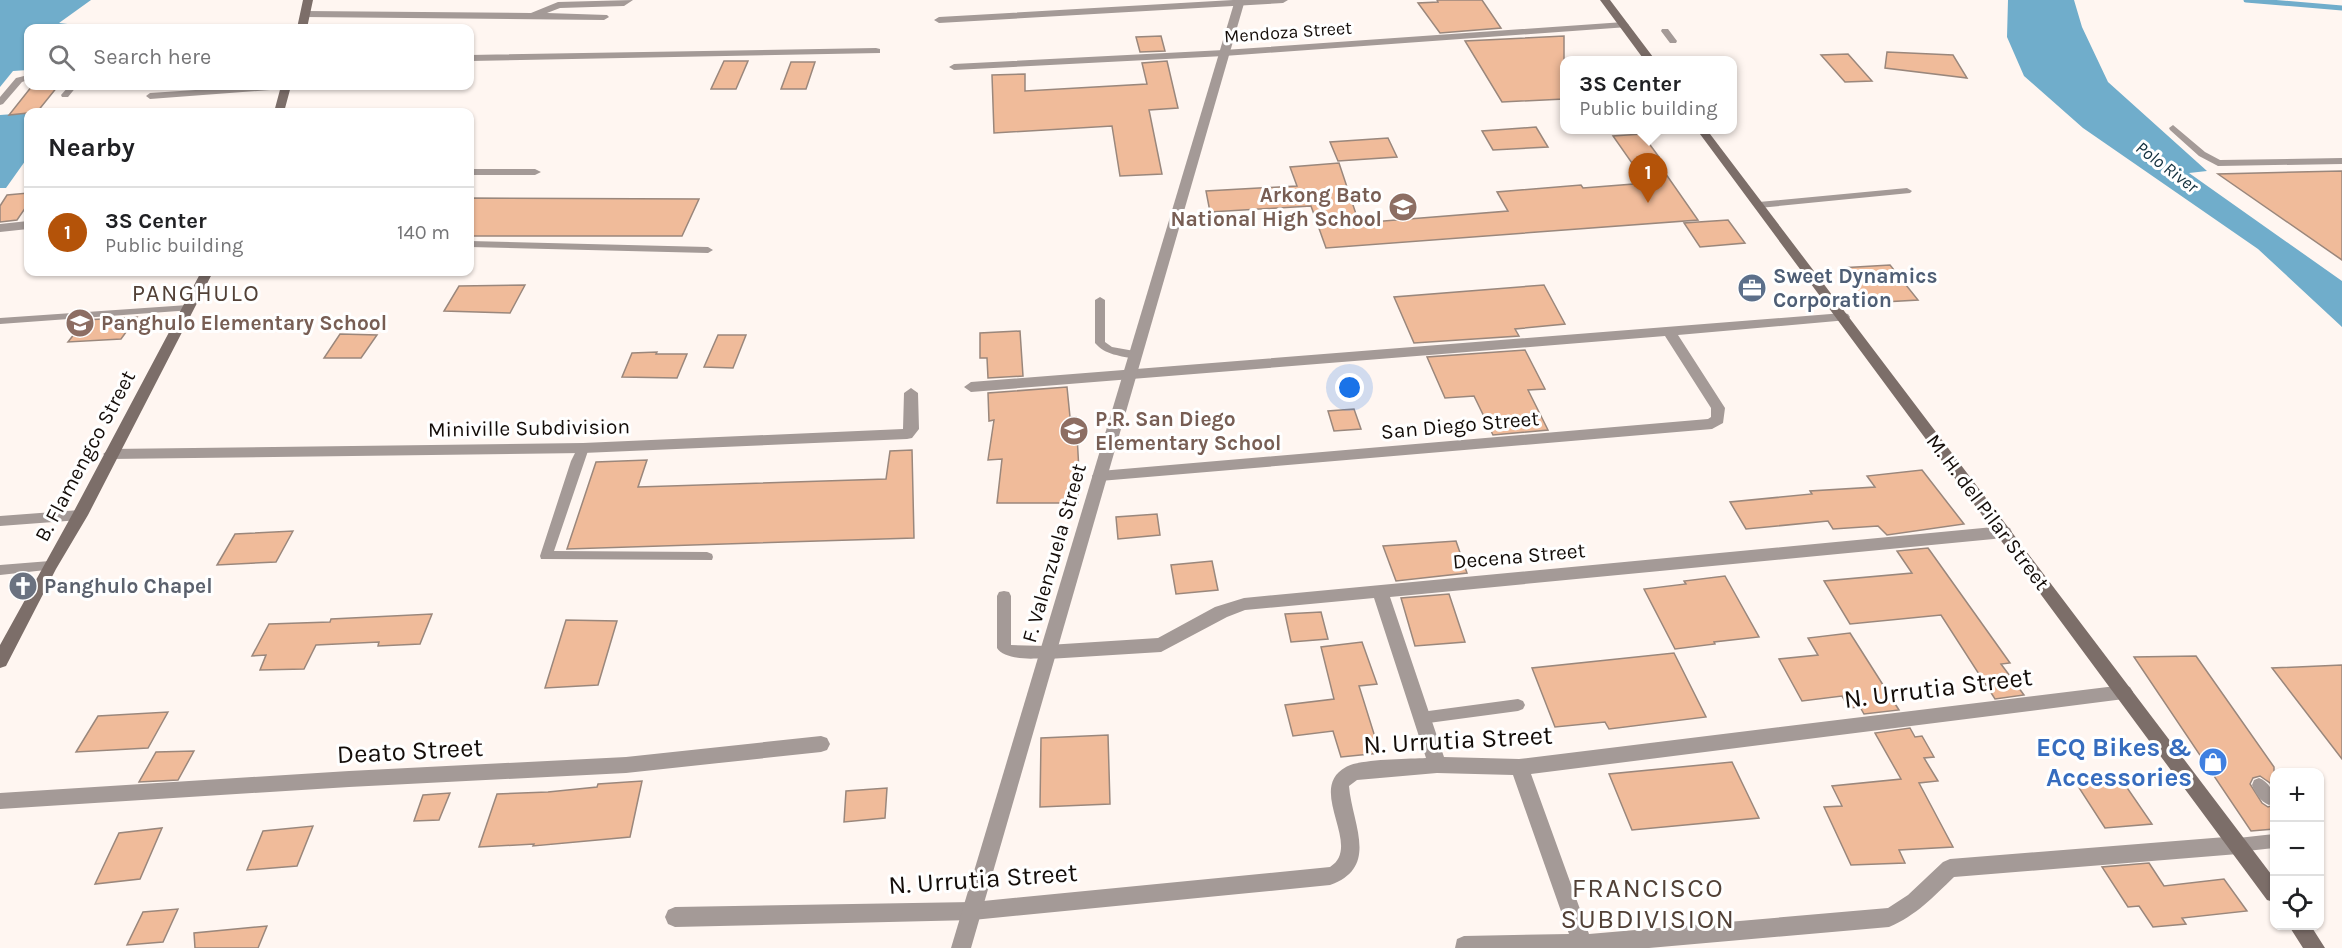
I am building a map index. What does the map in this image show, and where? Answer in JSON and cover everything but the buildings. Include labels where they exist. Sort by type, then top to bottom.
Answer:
[{"type":"main road","points":[[303,24],[308,0]]},
{"type":"main road","points":[[1605,0],[1648,56]]},
{"type":"main road","points":[[280,108],[283,90]]},
{"type":"main road","name":"M. H. del Pilar Street","points":[[1706,134],[2270,888]]},
{"type":"main road","name":"B. Flamengco Street","points":[[1,658],[50,566],[81,515],[110,454],[205,276]]},
{"type":"main road","points":[[2301,930],[2315,948]]},
{"type":"street","points":[[532,16],[558,5],[624,3],[628,0]]},
{"type":"street","points":[[939,20],[1283,0]]},
{"type":"street","name":"F. Valenzuela Street","points":[[961,948],[1239,1]]},
{"type":"street","points":[[305,14],[604,16]]},
{"type":"street","name":"Mendoza Street","points":[[954,67],[1224,53],[1624,25]]},
{"type":"street","points":[[474,58],[876,51]]},
{"type":"street","points":[[474,172],[535,172]]},
{"type":"street","points":[[0,228],[24,225]]},
{"type":"street","points":[[970,387],[1130,376],[1843,317]]},
{"type":"street","name":"San Diego Street","points":[[1100,476],[1712,423],[1718,419],[1718,408],[1668,330]]},
{"type":"street","name":"Miniville Subdivision","points":[[110,454],[583,448],[908,434],[912,429],[910,393]]},
{"type":"street","name":"Decena Street","points":[[1048,652],[1154,646],[1175,639],[1231,607],[2004,532]]},
{"type":"street","points":[[1380,592],[1437,765]]},
{"type":"street","name":"N. Urrutia Street","points":[[675,916],[973,911],[1330,876],[1346,867],[1352,850],[1339,795],[1341,781],[1353,772],[1437,765],[1519,767],[2124,693]]},
{"type":"street","name":"Deato Street","points":[[0,801],[349,779],[626,765],[821,744]]},
{"type":"street","points":[[1519,767],[1583,944]]},
{"type":"street","points":[[1464,946],[1583,944],[1888,917],[1906,911],[1950,868],[1958,866],[2238,845]]},
{"type":"lane","points":[[1665,31],[1673,41]]},
{"type":"lane","points":[[0,102],[19,80],[24,79]]},
{"type":"lane","points":[[65,95],[69,90]]},
{"type":"lane","points":[[150,96],[230,90]]},
{"type":"lane","points":[[2173,128],[2202,154],[2218,163],[2342,161]]},
{"type":"lane","points":[[1759,205],[1907,191]]},
{"type":"lane","points":[[474,244],[708,250]]},
{"type":"lane","points":[[1100,300],[1100,343],[1109,350],[1136,355]]},
{"type":"lane","points":[[0,321],[188,308]]},
{"type":"lane","points":[[583,448],[546,556],[707,557]]},
{"type":"lane","points":[[0,521],[81,515]]},
{"type":"lane","points":[[0,570],[50,566]]},
{"type":"lane","points":[[1004,596],[1004,648],[1011,652],[1048,652]]},
{"type":"lane","points":[[1421,718],[1518,705]]},
{"type":"lane","points":[[2259,784],[2269,798]]},
{"type":"lane","points":[[2238,845],[2270,842]]},
{"type":"water","points":[[0,0],[91,0],[59,23],[68,24],[24,24],[24,70],[13,71],[0,87]]},
{"type":"water","name":"Polo River","points":[[2008,0],[2074,0],[2082,27],[2108,82],[2207,171],[2189,173],[2342,281],[2342,327],[2258,249],[2083,128],[2024,76],[2007,37]]},
{"type":"water","points":[[24,113],[24,163],[6,188],[0,188],[0,115]]},
{"type":"waterway","points":[[2246,0],[2342,8]]},
{"type":"place","name":"3S Center","points":[[1648,203]]},
{"type":"place","name":"Arkong Bato National High School","points":[[1403,207]]},
{"type":"place","name":"Sweet Dynamics Corporation","points":[[1752,288]]},
{"type":"place","name":"Panghulo Elementary School","points":[[80,323]]},
{"type":"place","name":"P.R. San Diego Elementary School","points":[[1074,431]]},
{"type":"place","name":"Panghulo Chapel","points":[[23,586]]},
{"type":"place","name":"ECQ Bikes & Accessories","points":[[2213,762]]},
{"type":"district","name":"PANGHULO","points":[[196,293]]},
{"type":"district","name":"FRANCISCO SUBDIVISION","points":[[1648,904]]}]
